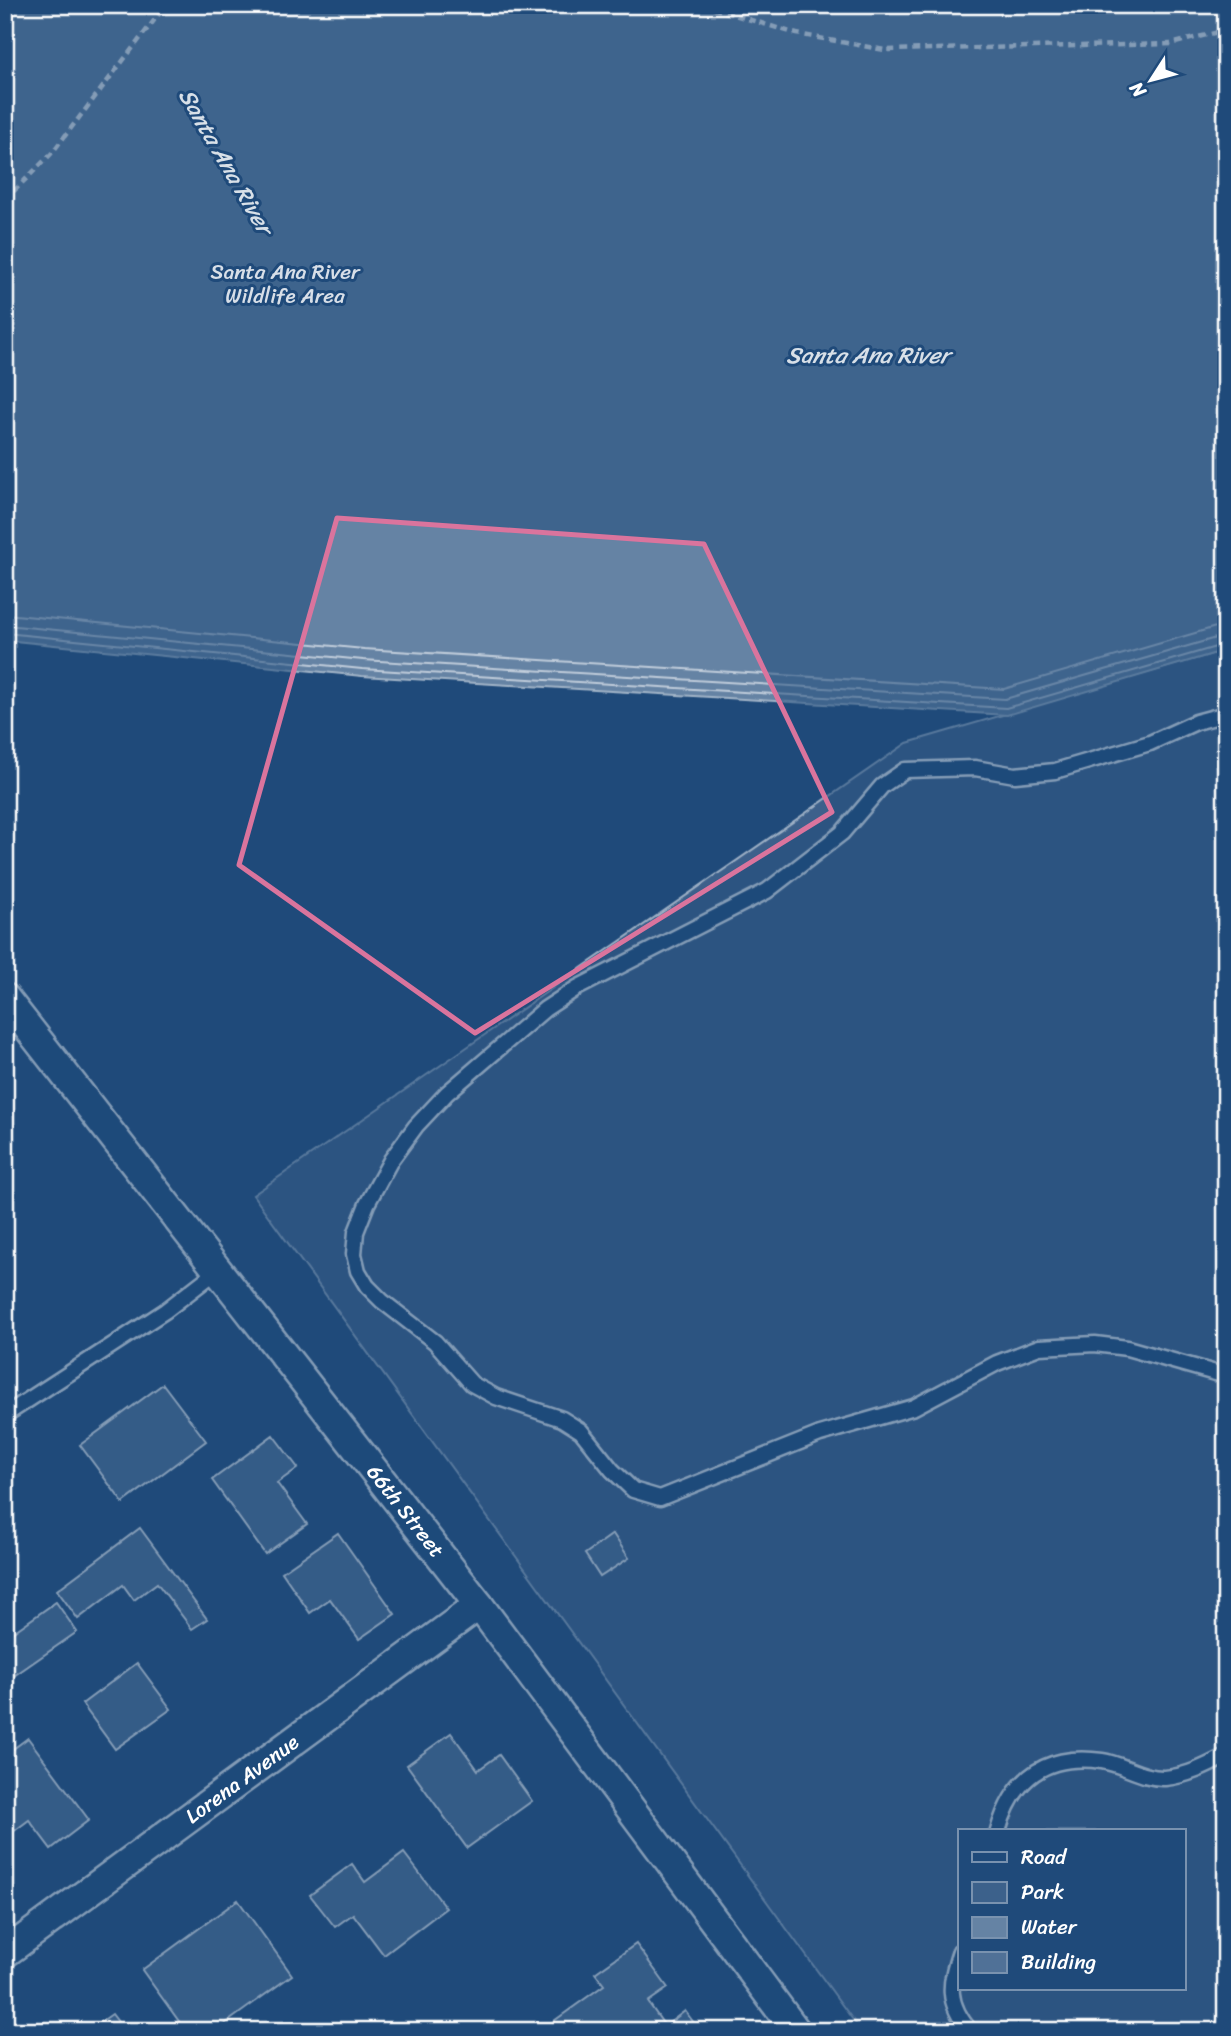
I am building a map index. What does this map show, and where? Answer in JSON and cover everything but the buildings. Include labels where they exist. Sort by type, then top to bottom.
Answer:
[{"type":"street","name":"66th Street","points":[[5,998],[479,1605],[796,2031]]},
{"type":"street","name":"Lorena Avenue","points":[[5,1953],[479,1605]]},
{"type":"lane","points":[[1226,714],[1196,722],[1150,743],[1055,771],[1015,775],[975,768],[905,770],[881,786],[842,833],[766,891],[577,988],[545,1009],[447,1093],[416,1126],[391,1160],[367,1204],[356,1232],[354,1254],[358,1271],[367,1286],[435,1342],[472,1384],[496,1397],[562,1419],[581,1431],[612,1470],[633,1490],[660,1499],[820,1434],[914,1407],[998,1363],[1040,1348],[1094,1343],[1127,1348],[1226,1376]]},
{"type":"lane","points":[[5,1415],[165,1311],[218,1270]]},
{"type":"lane","points":[[999,1829],[1003,1812],[1021,1781],[1046,1766],[1102,1761],[1163,1778],[1200,1770],[1226,1756]]},
{"type":"lane","points":[[958,1960],[950,1996],[957,2015],[970,2031]]},
{"type":"path","points":[[5,200],[51,154],[166,5]]},
{"type":"path","points":[[702,5],[797,34],[885,50],[1171,44],[1226,30]]},
{"type":"highlighted area","points":[[337,518],[704,544],[832,812],[475,1033],[239,865]]},
{"type":"green space","points":[[1226,650],[1226,2031],[861,2031],[253,1195],[907,743]]},
{"type":"water","name":"Santa Ana River","points":[[5,5],[1226,5],[1226,650],[1007,715],[362,676],[5,640]]},
{"type":"park label","name":"Santa Ana River Wildlife Area","points":[[285,284]]}]
